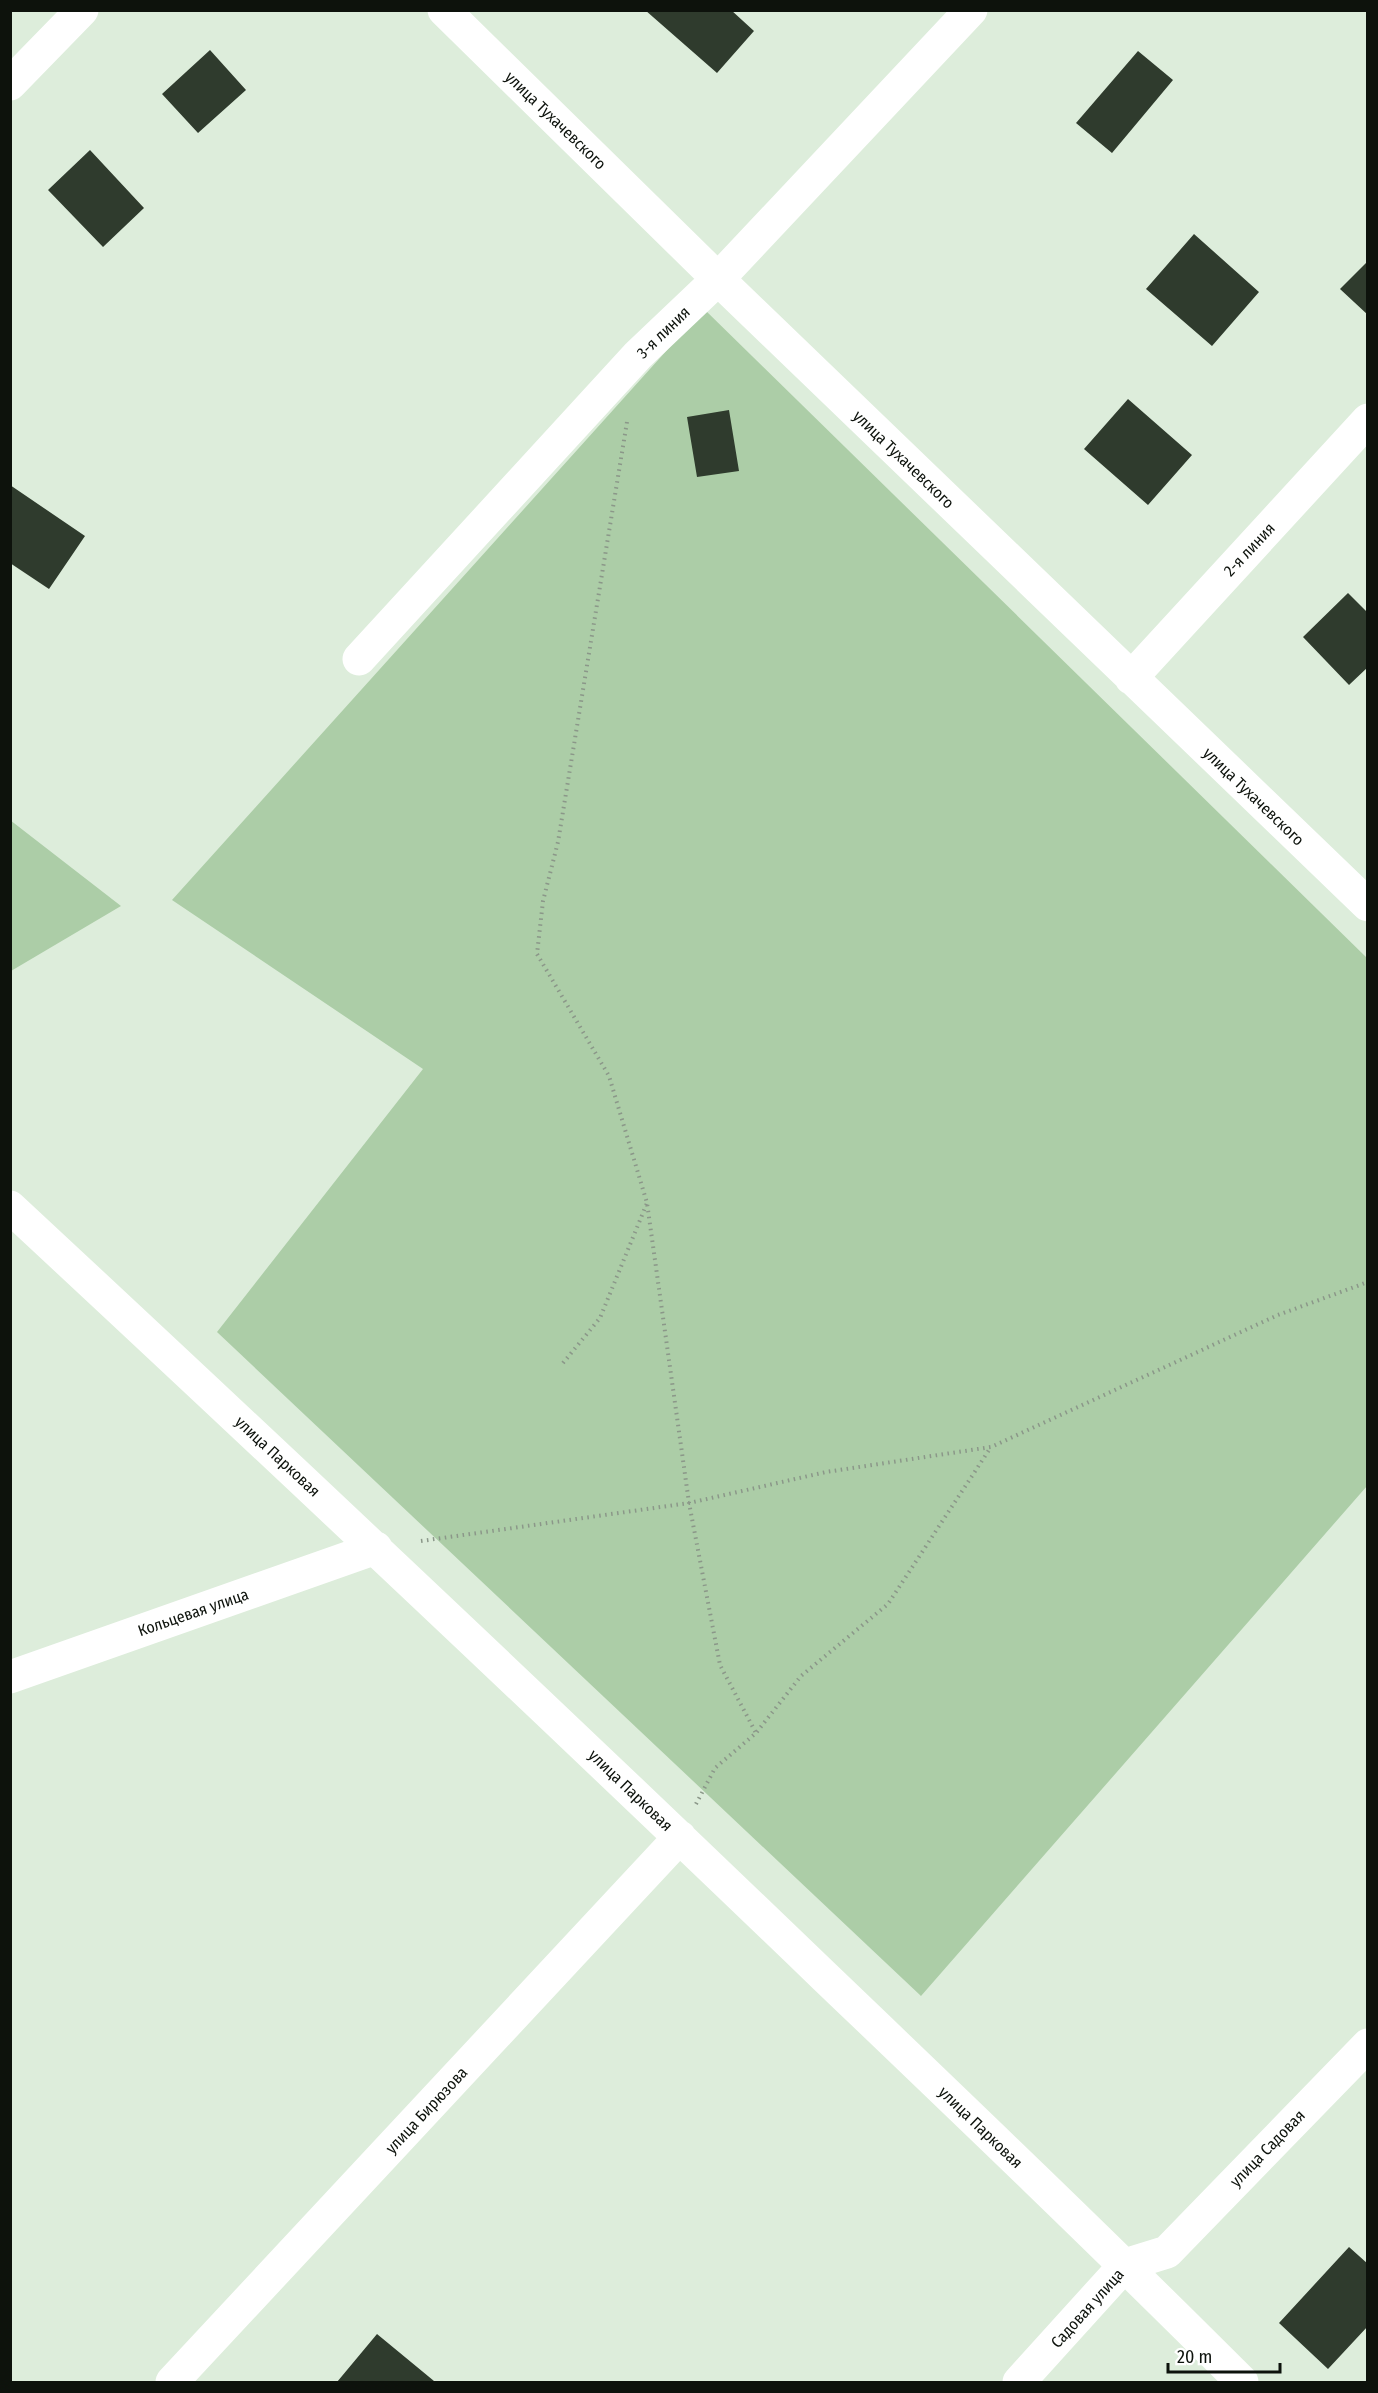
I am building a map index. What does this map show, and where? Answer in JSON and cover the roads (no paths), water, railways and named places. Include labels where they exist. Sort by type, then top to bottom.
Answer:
[{"type":"street","points":[[10,84],[82,10]]},
{"type":"street","name":"улица Тухачевского","points":[[444,10],[718,279],[1368,905]]},
{"type":"street","name":"3-я линия","points":[[359,658],[638,355],[718,279],[971,10]]},
{"type":"street","name":"2-я линия","points":[[1131,678],[1368,420]]},
{"type":"street","name":"улица Парковая","points":[[10,1207],[376,1548],[680,1837],[1125,2265],[1242,2382]]},
{"type":"street","name":"Кольцевая улица","points":[[10,1677],[376,1548]]},
{"type":"street","name":"улица Бирюзова","points":[[172,2382],[680,1837]]},
{"type":"street","name":"улица Садовая","points":[[1167,2252],[1368,2045]]},
{"type":"street","name":"Садовая улица","points":[[1019,2382],[1125,2265],[1167,2252]]}]
